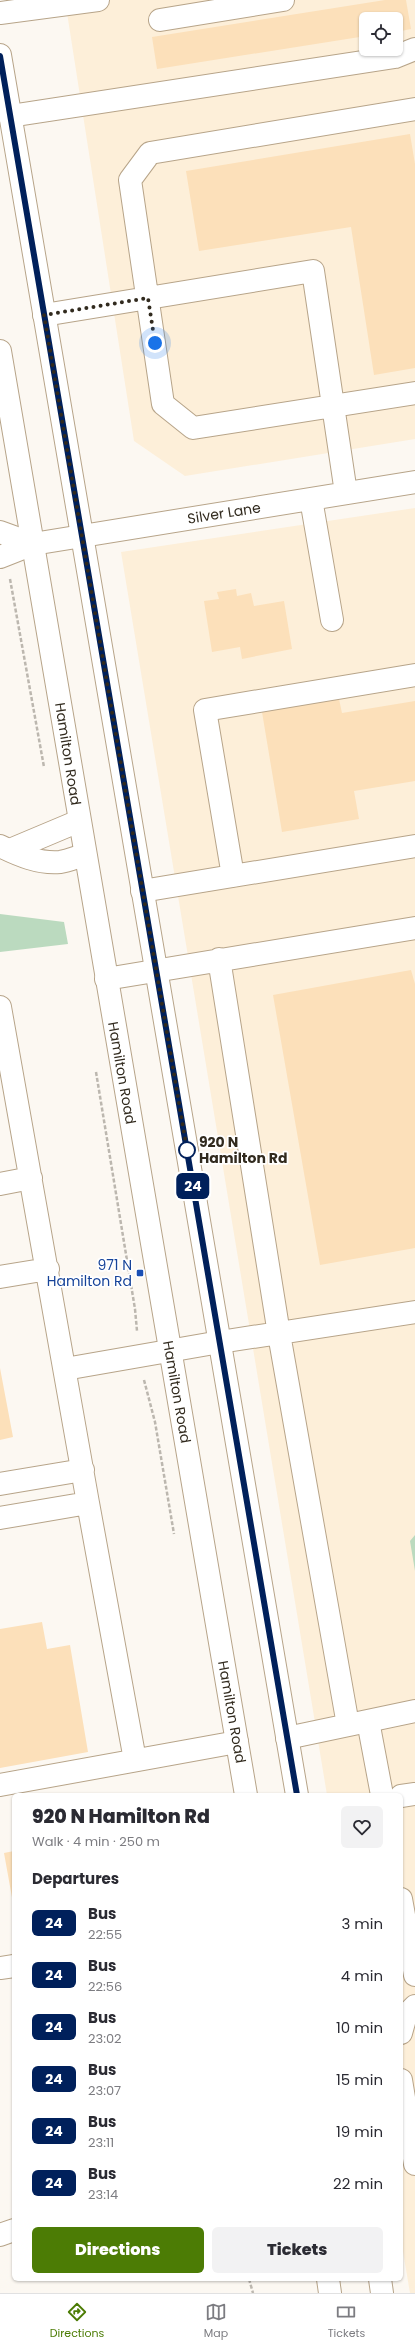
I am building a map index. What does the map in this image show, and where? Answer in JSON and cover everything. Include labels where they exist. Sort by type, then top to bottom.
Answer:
[{"type":"main road","points":[[0,13],[98,0]]},
{"type":"main road","points":[[160,20],[283,0]]},
{"type":"main road","points":[[10,116],[156,95],[395,57],[415,49]]},
{"type":"main road","points":[[0,55],[297,1793]]},
{"type":"main road","points":[[415,109],[150,153],[130,180],[164,404],[193,428],[415,393]]},
{"type":"main road","points":[[44,315],[313,271],[346,493]]},
{"type":"main road","name":"Hamilton Road","points":[[0,351],[84,854],[246,1793]]},
{"type":"main road","name":"Silver Lane","points":[[33,544],[415,482]]},
{"type":"main road","points":[[311,499],[332,620]]},
{"type":"main road","points":[[0,532],[33,544]]},
{"type":"main road","points":[[3,556],[33,544]]},
{"type":"main road","points":[[233,876],[205,710],[415,675]]},
{"type":"main road","points":[[5,848],[79,822]]},
{"type":"main road","points":[[142,891],[415,846]]},
{"type":"main road","points":[[5,848],[23,857],[60,862],[84,854]]},
{"type":"main road","points":[[106,979],[415,928]]},
{"type":"main road","points":[[219,960],[279,1334],[358,1723],[381,1793]]},
{"type":"main road","points":[[0,1007],[135,1760]]},
{"type":"main road","points":[[0,1184],[31,1178]]},
{"type":"main road","points":[[0,1278],[48,1269]]},
{"type":"main road","points":[[65,1369],[170,1350],[415,1312]]},
{"type":"main road","points":[[0,1484],[83,1470]]},
{"type":"main road","points":[[0,1518],[88,1504]]},
{"type":"main road","points":[[287,1738],[415,1711]]},
{"type":"main road","points":[[0,1785],[237,1742]]},
{"type":"main road","points":[[403,1796],[415,1794]]},
{"type":"main road","points":[[403,1910],[415,1975]]},
{"type":"main road","points":[[0,1968],[12,1966]]},
{"type":"main road","points":[[403,2025],[406,2014],[415,2006]]},
{"type":"main road","points":[[403,2084],[415,2083]]},
{"type":"main road","points":[[403,2091],[411,2151]]},
{"type":"main road","points":[[0,2235],[12,2231]]},
{"type":"main road","points":[[328,2281],[330,2293]]},
{"type":"main road","points":[[380,2281],[382,2293]]},
{"type":"path","points":[[3,556],[44,770]]},
{"type":"path","points":[[94,1066],[135,1309],[141,1356],[175,1538]]},
{"type":"path","points":[[250,2281],[253,2293]]},
{"type":"shaded area","points":[[65,0],[415,0],[415,439],[185,476],[134,441]]},
{"type":"shaded area","points":[[415,508],[415,2293],[410,2293],[403,2252],[403,1793],[327,1793],[121,552]]},
{"type":"green space","points":[[0,914],[64,922],[68,944],[0,952]]},
{"type":"green space","points":[[415,1535],[415,1571],[410,1541]]},
{"type":"building","points":[[385,0],[406,0],[411,29],[403,31],[403,12],[359,12],[359,37],[157,69],[152,37]]},
{"type":"building","points":[[410,134],[415,164],[415,368],[374,375],[351,227],[199,251],[186,171]]},
{"type":"building","points":[[236,589],[237,596],[251,593],[254,606],[284,601],[292,649],[242,659],[240,647],[212,652],[204,601],[219,599],[217,592]]},
{"type":"building","points":[[339,699],[342,713],[415,701],[415,781],[354,791],[359,819],[282,832],[262,712]]},
{"type":"building","points":[[411,970],[415,984],[415,1248],[320,1265],[273,995]]},
{"type":"building","points":[[0,1368],[13,1437],[0,1440]]},
{"type":"building","points":[[42,1622],[47,1649],[70,1645],[88,1752],[0,1768],[0,1629]]},
{"type":"building","points":[[12,1851],[12,1897],[4,1853]]},
{"type":"bus line","name":"24","points":[[0,56],[297,1793]]},
{"type":"place","name":"920 N Hamilton Rd","points":[[187,1150]]},
{"type":"place","name":"971 N Hamilton Rd","points":[[140,1273]]},
{"type":"route","points":[[155,343],[148,298],[44,315],[187,1150]]}]
